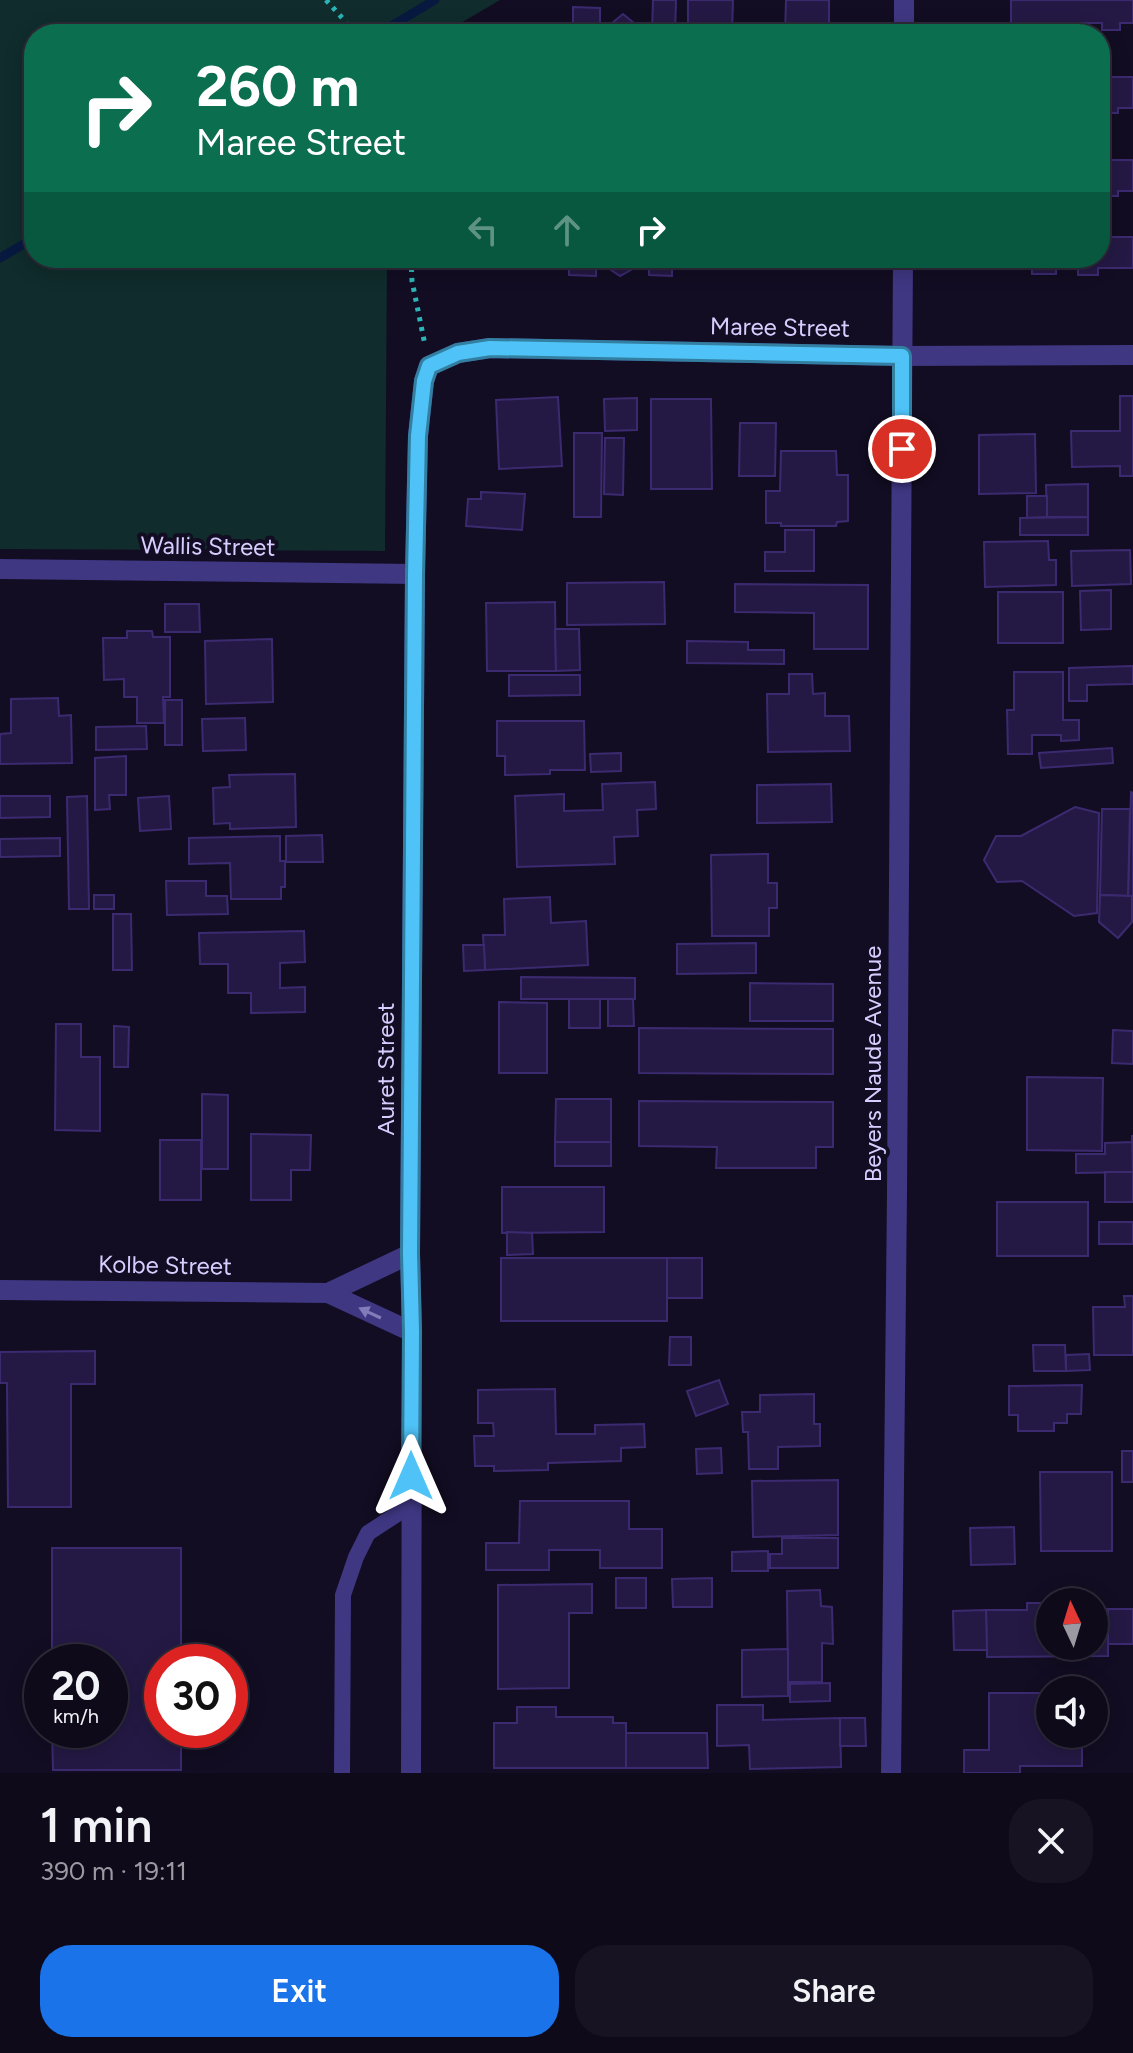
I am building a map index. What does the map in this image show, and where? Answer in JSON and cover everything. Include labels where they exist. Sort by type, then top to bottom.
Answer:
[{"type":"street","points":[[904,0],[904,24]]},
{"type":"street","name":"Beyers Naude Avenue","points":[[891,1773],[903,268]]},
{"type":"street","name":"Maree Street","points":[[429,366],[458,353],[490,348],[902,356],[1133,355]]},
{"type":"street","name":"Auret Street","points":[[411,1773],[410,1254],[415,574],[418,436],[424,381],[429,366]]},
{"type":"street","name":"Wallis Street","points":[[0,569],[415,574]]},
{"type":"street","name":"Kolbe Street","points":[[328,1293],[410,1254]]},
{"type":"street","name":"Kolbe Street","points":[[0,1290],[328,1293],[412,1332]]},
{"type":"lane","points":[[342,1773],[343,1595],[368,1533],[411,1505]]},
{"type":"path","points":[[326,0],[346,24]]},
{"type":"path","points":[[411,268],[429,366]]},
{"type":"green space","points":[[0,0],[500,0],[459,24],[24,24],[24,268],[387,268],[385,551],[0,549]]},
{"type":"building","points":[[653,0],[676,0],[675,24],[652,24]]},
{"type":"building","points":[[688,0],[733,0],[732,24],[688,24]]},
{"type":"building","points":[[786,0],[829,0],[829,24],[785,24]]},
{"type":"building","points":[[1011,0],[1133,0],[1133,23],[1120,23],[1120,30],[1110,30],[1110,24],[1102,23],[1011,23]]},
{"type":"building","points":[[573,7],[600,8],[600,24],[573,24]]},
{"type":"building","points":[[623,14],[635,24],[611,24]]},
{"type":"building","points":[[1110,77],[1133,77],[1133,108],[1118,108],[1118,113],[1110,113]]},
{"type":"building","points":[[1110,160],[1133,160],[1133,191],[1118,191],[1118,196],[1110,196]]},
{"type":"building","points":[[1110,237],[1133,237],[1133,268],[1110,268]]},
{"type":"building","points":[[569,268],[596,268],[596,276],[569,275]]},
{"type":"building","points":[[608,268],[634,268],[620,276]]},
{"type":"building","points":[[649,268],[672,268],[672,276],[649,275]]},
{"type":"building","points":[[1032,268],[1056,268],[1056,274],[1032,274]]},
{"type":"building","points":[[1078,268],[1098,268],[1098,275],[1078,275]]},
{"type":"building","points":[[1120,396],[1133,396],[1133,476],[1120,476],[1120,466],[1072,467],[1071,431],[1120,431]]},
{"type":"building","points":[[558,397],[562,466],[499,469],[496,400]]},
{"type":"building","points":[[637,398],[637,430],[605,431],[604,399]]},
{"type":"building","points":[[651,399],[711,399],[712,489],[651,489]]},
{"type":"building","points":[[740,423],[776,423],[775,476],[739,476]]},
{"type":"building","points":[[574,433],[602,433],[601,517],[574,517]]},
{"type":"building","points":[[1035,434],[1036,493],[979,494],[979,435]]},
{"type":"building","points":[[605,438],[624,438],[623,495],[604,494]]},
{"type":"building","points":[[781,451],[836,451],[837,475],[848,475],[848,521],[837,522],[836,526],[766,523],[766,491],[780,491]]},
{"type":"building","points":[[1088,484],[1088,517],[1047,517],[1046,485]]},
{"type":"building","points":[[481,492],[525,494],[522,530],[466,526],[468,499],[481,499]]},
{"type":"building","points":[[1027,496],[1047,496],[1047,517],[1027,518]]},
{"type":"building","points":[[1088,517],[1088,535],[1020,535],[1020,518]]},
{"type":"building","points":[[785,530],[814,530],[814,571],[765,571],[765,552],[785,552]]},
{"type":"building","points":[[1048,541],[1049,560],[1056,560],[1056,585],[985,587],[984,542]]},
{"type":"building","points":[[1130,550],[1131,584],[1072,586],[1071,551]]},
{"type":"building","points":[[664,582],[665,624],[567,625],[567,583]]},
{"type":"building","points":[[735,584],[868,585],[868,649],[814,649],[814,613],[735,612]]},
{"type":"building","points":[[1111,590],[1111,629],[1081,630],[1080,591]]},
{"type":"building","points":[[998,592],[1063,592],[1063,643],[998,643]]},
{"type":"building","points":[[555,602],[556,671],[487,671],[486,603]]},
{"type":"building","points":[[165,604],[199,604],[200,632],[165,632]]},
{"type":"building","points":[[555,629],[579,629],[580,670],[556,671]]},
{"type":"building","points":[[127,631],[152,631],[153,637],[170,637],[170,697],[163,697],[164,723],[137,723],[137,697],[124,697],[124,679],[104,680],[103,638],[127,638]]},
{"type":"building","points":[[272,639],[273,702],[206,704],[205,641]]},
{"type":"building","points":[[687,641],[748,642],[748,650],[784,650],[784,664],[687,663]]},
{"type":"building","points":[[1133,666],[1133,684],[1087,685],[1087,701],[1069,701],[1069,668]]},
{"type":"building","points":[[1014,672],[1063,672],[1063,720],[1079,720],[1079,740],[1061,741],[1061,735],[1032,735],[1032,754],[1008,754],[1007,710],[1014,710]]},
{"type":"building","points":[[789,674],[812,674],[813,694],[825,693],[825,716],[849,716],[850,751],[768,752],[767,694],[789,694]]},
{"type":"building","points":[[509,675],[580,675],[580,695],[509,696]]},
{"type":"building","points":[[58,698],[59,716],[71,715],[72,763],[0,764],[0,734],[11,733],[11,699]]},
{"type":"building","points":[[165,700],[182,700],[182,745],[165,745]]},
{"type":"building","points":[[245,718],[246,750],[203,751],[202,719]]},
{"type":"building","points":[[497,721],[584,721],[585,770],[505,775],[505,756],[497,756]]},
{"type":"building","points":[[146,726],[147,749],[96,750],[96,727]]},
{"type":"building","points":[[1112,748],[1113,763],[1041,768],[1039,753]]},
{"type":"building","points":[[621,753],[621,771],[591,772],[590,754]]},
{"type":"building","points":[[126,756],[126,795],[109,795],[110,809],[95,810],[95,758]]},
{"type":"building","points":[[295,774],[296,827],[230,829],[230,823],[214,824],[213,788],[230,787],[229,775]]},
{"type":"building","points":[[655,782],[656,809],[637,810],[638,836],[614,837],[615,864],[517,867],[515,796],[564,794],[564,811],[603,810],[602,784]]},
{"type":"building","points":[[831,784],[832,822],[757,823],[757,785]]},
{"type":"building","points":[[1131,792],[1133,896],[1128,896]]},
{"type":"building","points":[[0,796],[50,796],[50,817],[0,818]]},
{"type":"building","points":[[87,796],[89,909],[69,909],[67,797]]},
{"type":"building","points":[[169,796],[171,829],[140,831],[138,798]]},
{"type":"building","points":[[1075,807],[1099,813],[1097,913],[1074,916],[1022,881],[997,882],[984,860],[996,836],[1021,836]]},
{"type":"building","points":[[1102,809],[1130,809],[1128,896],[1100,895]]},
{"type":"building","points":[[322,835],[323,862],[286,862],[286,836]]},
{"type":"building","points":[[280,836],[280,861],[285,861],[285,887],[281,887],[281,899],[231,899],[230,863],[189,864],[189,838]]},
{"type":"building","points":[[60,838],[60,856],[0,857],[0,839]]},
{"type":"building","points":[[768,854],[768,883],[777,883],[777,908],[769,908],[769,936],[712,936],[711,855]]},
{"type":"building","points":[[166,881],[206,881],[206,896],[227,896],[228,914],[167,915]]},
{"type":"building","points":[[94,895],[114,895],[114,909],[94,909]]},
{"type":"building","points":[[1100,895],[1132,896],[1132,922],[1118,938],[1099,922]]},
{"type":"building","points":[[550,897],[551,923],[586,921],[588,965],[485,970],[483,935],[505,935],[504,899]]},
{"type":"building","points":[[113,914],[131,914],[132,970],[113,970]]},
{"type":"building","points":[[304,931],[305,962],[280,963],[280,988],[305,987],[305,1012],[251,1013],[251,993],[228,993],[228,964],[200,964],[199,933]]},
{"type":"building","points":[[756,943],[756,973],[677,974],[677,944]]},
{"type":"building","points":[[463,945],[484,945],[485,970],[464,971]]},
{"type":"building","points":[[521,977],[635,978],[635,999],[521,999]]},
{"type":"building","points":[[750,983],[833,984],[833,1021],[750,1021]]},
{"type":"building","points":[[569,999],[600,999],[600,1028],[569,1028]]},
{"type":"building","points":[[608,999],[633,999],[634,1026],[608,1026]]},
{"type":"building","points":[[499,1002],[547,1003],[547,1073],[499,1073]]},
{"type":"building","points":[[56,1024],[81,1024],[81,1057],[100,1057],[100,1131],[55,1130]]},
{"type":"building","points":[[114,1026],[129,1027],[128,1067],[114,1067]]},
{"type":"building","points":[[639,1028],[833,1029],[833,1074],[639,1073]]},
{"type":"building","points":[[1113,1030],[1133,1031],[1133,1064],[1112,1063]]},
{"type":"building","points":[[1027,1077],[1103,1078],[1102,1151],[1027,1150]]},
{"type":"building","points":[[202,1094],[228,1095],[228,1169],[202,1169]]},
{"type":"building","points":[[556,1099],[611,1099],[611,1142],[555,1142]]},
{"type":"building","points":[[639,1101],[833,1102],[833,1147],[816,1147],[816,1168],[716,1168],[717,1147],[639,1146]]},
{"type":"building","points":[[251,1134],[311,1135],[310,1170],[291,1170],[291,1200],[251,1200]]},
{"type":"building","points":[[1132,1135],[1133,1172],[1076,1173],[1076,1154],[1105,1154],[1105,1143],[1132,1142]]},
{"type":"building","points":[[160,1140],[201,1140],[201,1200],[160,1200]]},
{"type":"building","points":[[555,1142],[611,1142],[611,1166],[555,1166]]},
{"type":"building","points":[[1105,1172],[1133,1172],[1133,1202],[1105,1202]]},
{"type":"building","points":[[502,1187],[604,1187],[604,1232],[502,1233]]},
{"type":"building","points":[[997,1202],[1088,1202],[1088,1256],[997,1256]]},
{"type":"building","points":[[1099,1222],[1133,1222],[1133,1244],[1099,1244]]},
{"type":"building","points":[[507,1232],[532,1233],[533,1254],[507,1255]]},
{"type":"building","points":[[501,1258],[667,1258],[667,1321],[501,1321]]},
{"type":"building","points":[[667,1258],[702,1258],[702,1298],[667,1298]]},
{"type":"building","points":[[1124,1296],[1133,1296],[1133,1355],[1094,1355],[1093,1307],[1125,1307]]},
{"type":"building","points":[[670,1337],[691,1337],[691,1365],[669,1365]]},
{"type":"building","points":[[1033,1345],[1065,1345],[1066,1371],[1034,1371]]},
{"type":"building","points":[[95,1351],[95,1384],[71,1384],[71,1507],[8,1507],[7,1383],[0,1383],[0,1352]]},
{"type":"building","points":[[1089,1354],[1090,1370],[1066,1371],[1066,1355]]},
{"type":"building","points":[[719,1380],[728,1404],[696,1416],[687,1391]]},
{"type":"building","points":[[1082,1385],[1081,1414],[1067,1414],[1067,1423],[1054,1423],[1054,1431],[1018,1431],[1018,1415],[1009,1415],[1009,1386]]},
{"type":"building","points":[[555,1389],[556,1434],[595,1434],[595,1425],[644,1424],[645,1447],[621,1448],[621,1461],[548,1463],[548,1470],[494,1471],[494,1466],[475,1466],[474,1436],[494,1436],[493,1423],[478,1423],[478,1390]]},
{"type":"building","points":[[814,1394],[814,1424],[820,1424],[820,1446],[778,1447],[778,1469],[749,1469],[748,1432],[743,1432],[742,1412],[760,1412],[760,1395]]},
{"type":"building","points":[[721,1448],[722,1473],[697,1474],[696,1449]]},
{"type":"building","points":[[1122,1451],[1133,1451],[1133,1482],[1122,1482]]},
{"type":"building","points":[[1040,1472],[1112,1472],[1112,1551],[1041,1551]]},
{"type":"building","points":[[838,1480],[838,1535],[753,1537],[752,1481]]},
{"type":"building","points":[[520,1501],[629,1501],[629,1529],[662,1529],[662,1568],[600,1568],[600,1550],[549,1550],[549,1570],[486,1570],[486,1543],[519,1543]]},
{"type":"building","points":[[1014,1527],[1015,1564],[971,1565],[970,1528]]},
{"type":"building","points":[[782,1538],[838,1538],[838,1568],[770,1568],[770,1554],[782,1554]]},
{"type":"building","points":[[52,1548],[181,1548],[181,1644],[144,1644],[144,1748],[181,1748],[181,1770],[53,1770],[52,1748],[128,1748],[128,1644],[52,1644]]},
{"type":"building","points":[[768,1551],[768,1571],[732,1571],[732,1552]]},
{"type":"building","points":[[616,1578],[646,1578],[646,1608],[616,1608]]},
{"type":"building","points":[[712,1578],[712,1607],[673,1607],[672,1579]]},
{"type":"building","points":[[592,1584],[592,1613],[569,1613],[569,1688],[498,1689],[498,1585]]},
{"type":"building","points":[[820,1590],[821,1606],[832,1607],[833,1644],[822,1643],[822,1682],[788,1682],[787,1591]]},
{"type":"building","points":[[1027,1603],[1036,1603],[1036,1657],[987,1657],[986,1610],[1027,1610]]},
{"type":"building","points":[[1108,1609],[1133,1609],[1133,1644],[1108,1644]]},
{"type":"building","points":[[986,1610],[987,1650],[954,1650],[953,1611]]},
{"type":"building","points":[[788,1649],[788,1696],[742,1697],[742,1650]]},
{"type":"building","points":[[830,1683],[830,1701],[790,1702],[790,1684]]},
{"type":"building","points":[[989,1693],[1036,1693],[1036,1748],[1082,1748],[1082,1766],[1020,1766],[1020,1773],[964,1773],[964,1750],[989,1750]]},
{"type":"building","points":[[717,1705],[763,1705],[763,1720],[840,1718],[841,1767],[750,1769],[749,1745],[717,1746]]},
{"type":"building","points":[[517,1707],[556,1707],[556,1717],[613,1717],[613,1723],[626,1723],[626,1768],[494,1768],[494,1723],[517,1723]]},
{"type":"building","points":[[840,1718],[865,1718],[866,1746],[840,1746]]},
{"type":"building","points":[[626,1733],[707,1733],[708,1768],[626,1768]]},
{"type":"waterway","points":[[395,24],[435,0]]},
{"type":"waterway","points":[[0,258],[24,244]]},
{"type":"route","points":[[411,1476],[415,574],[418,436],[421,396],[429,366],[458,353],[490,348],[902,356],[902,449]]}]
